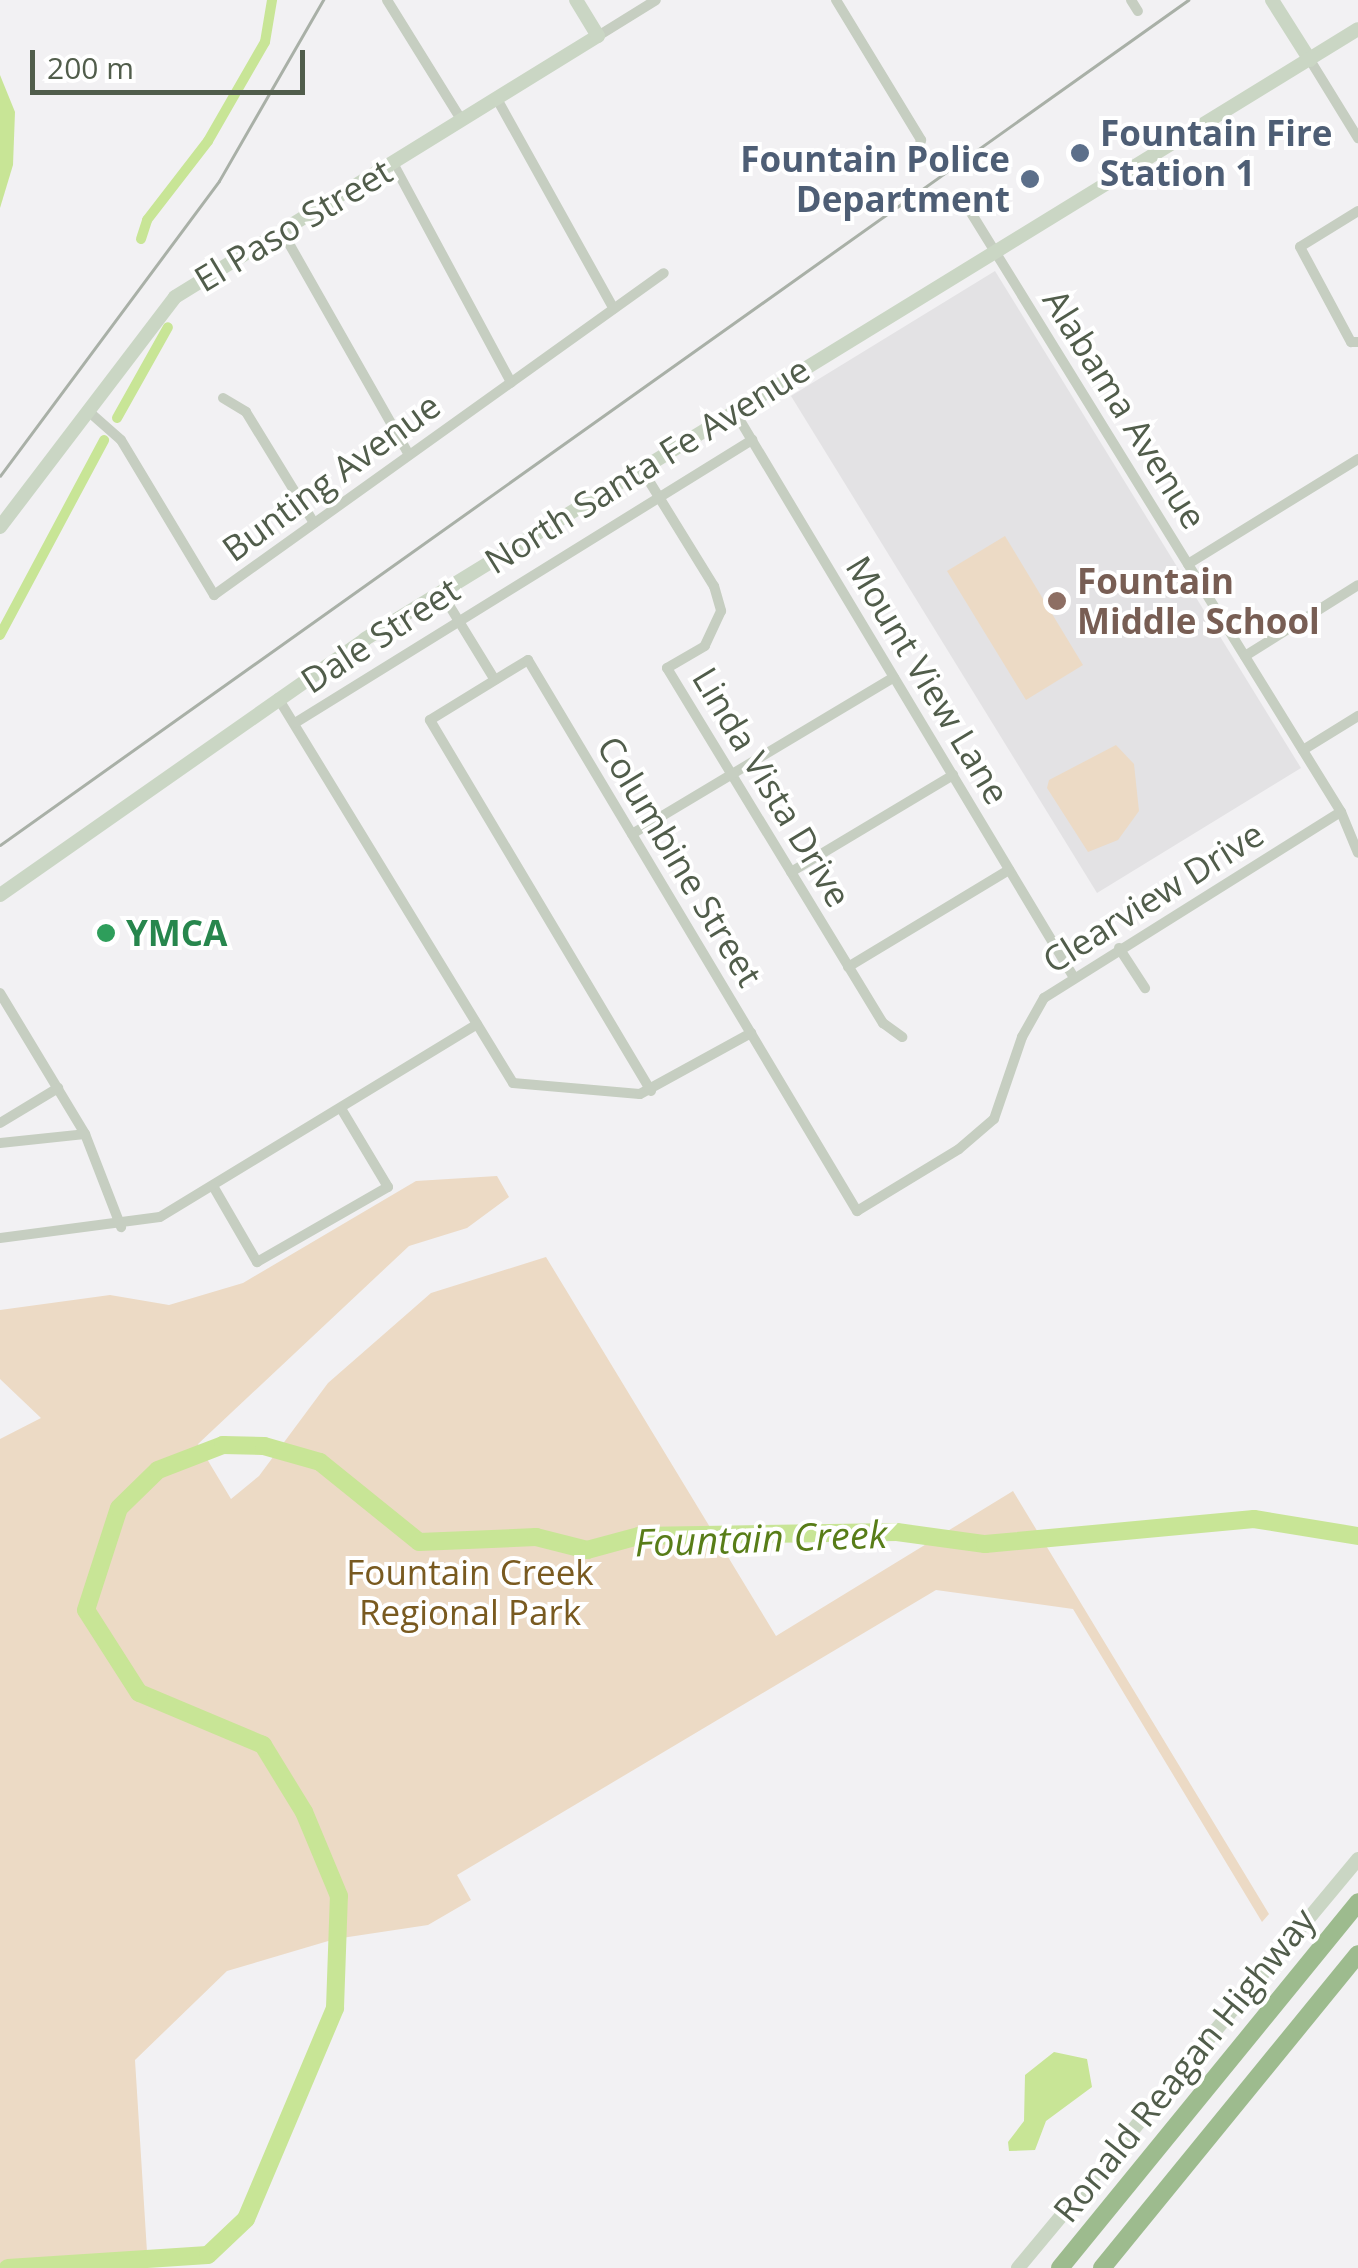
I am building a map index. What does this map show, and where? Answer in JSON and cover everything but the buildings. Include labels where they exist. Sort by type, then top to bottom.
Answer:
[{"type":"highway","name":"Ronald Reagan Highway","points":[[1060,2268],[1358,1902]]},
{"type":"highway","name":"Ronald Reagan Highway","points":[[1102,2268],[1358,1954]]},
{"type":"main road","points":[[576,0],[598,36]]},
{"type":"main road","points":[[1272,0],[1310,60]]},
{"type":"main road","name":"North Santa Fe Avenue","points":[[0,895],[278,698],[442,592],[1358,29]]},
{"type":"main road","name":"El Paso Street","points":[[0,527],[175,297],[598,36]]},
{"type":"main road","points":[[1018,2268],[1358,1860]]},
{"type":"street","points":[[387,0],[462,121]]},
{"type":"street","name":"El Paso Street","points":[[598,36],[656,0]]},
{"type":"street","points":[[837,0],[921,140],[916,159]]},
{"type":"street","points":[[1310,60],[1358,138]]},
{"type":"street","points":[[497,99],[614,308]]},
{"type":"street","points":[[394,165],[511,382]]},
{"type":"street","name":"Alabama Avenue","points":[[965,203],[1341,812],[1358,853]]},
{"type":"street","points":[[1355,342],[1300,246],[1358,211]]},
{"type":"street","points":[[282,232],[409,455]]},
{"type":"street","name":"Bunting Avenue","points":[[88,410],[121,440],[214,595],[664,273]]},
{"type":"street","points":[[223,398],[246,412],[314,523]]},
{"type":"street","name":"Mount View Lane","points":[[735,412],[1072,976]]},
{"type":"street","name":"Dale Street","points":[[295,723],[457,617],[752,440]]},
{"type":"street","points":[[1188,564],[1358,459]]},
{"type":"street","name":"Linda Vista Drive","points":[[642,468],[714,586],[720,611],[704,646],[667,668],[883,1023],[902,1038]]},
{"type":"street","points":[[1246,656],[1358,585]]},
{"type":"street","points":[[442,592],[495,680],[430,720],[651,1091]]},
{"type":"street","name":"Columbine Street","points":[[495,680],[528,660],[857,1211]]},
{"type":"street","points":[[632,834],[894,678]]},
{"type":"street","points":[[278,698],[513,1083],[651,1091],[750,1033]]},
{"type":"street","points":[[1303,750],[1358,716]]},
{"type":"street","points":[[791,872],[952,775]]},
{"type":"street","name":"Clearview Drive","points":[[857,1211],[959,1150],[994,1119],[1022,1037],[1044,998],[1072,976],[1341,812]]},
{"type":"street","points":[[848,967],[1010,870]]},
{"type":"street","points":[[1119,948],[1146,988]]},
{"type":"street","points":[[2,1001],[85,1134],[121,1227]]},
{"type":"street","points":[[0,1238],[121,1227],[160,1217],[342,1110],[477,1024]]},
{"type":"street","points":[[0,1123],[58,1088]]},
{"type":"street","points":[[212,1186],[257,1262],[388,1187],[342,1110]]},
{"type":"street","points":[[0,1143],[85,1134]]},
{"type":"shaded area","points":[[0,75],[15,112],[13,165],[0,208]]},
{"type":"shaded area","name":"Fountain Middle School","points":[[995,271],[1301,768],[1097,893],[791,396]]},
{"type":"shaded area","points":[[1054,2052],[1087,2059],[1092,2087],[1046,2121],[1035,2150],[1009,2151],[1008,2142],[1024,2121],[1025,2075]]},
{"type":"green space","points":[[1005,536],[1083,665],[1026,700],[947,571]]},
{"type":"green space","points":[[1116,745],[1134,764],[1139,811],[1118,840],[1088,852],[1047,788],[1049,780]]},
{"type":"green space","name":"Fountain Creek Regional Park","points":[[497,1176],[509,1197],[467,1228],[409,1246],[198,1444],[231,1499],[259,1476],[328,1383],[431,1293],[546,1257],[776,1636],[1013,1491],[1269,1914],[1262,1922],[1073,1609],[936,1590],[457,1875],[471,1900],[428,1925],[335,1939],[227,1971],[135,2060],[148,2268],[0,2268],[0,1439],[41,1418],[0,1379],[0,1310],[110,1295],[169,1305],[243,1283],[416,1181]]},
{"type":"waterway","points":[[141,239],[147,220],[208,141],[265,42],[272,0]]},
{"type":"waterway","points":[[117,418],[168,327]]},
{"type":"waterway","points":[[0,635],[104,440]]},
{"type":"waterway","name":"Fountain Creek","points":[[8,2268],[208,2255],[246,2219],[335,2008],[339,1896],[304,1812],[263,1745],[139,1693],[86,1610],[119,1508],[158,1470],[223,1445],[264,1446],[320,1462],[419,1542],[536,1537],[587,1550],[639,1536],[897,1532],[985,1544],[1254,1519],[1358,1536]]},
{"type":"railway","points":[[0,476],[219,181],[323,0]]},
{"type":"railway","points":[[0,845],[1188,0]]},
{"type":"place","name":"Fountain Fire Station 1","points":[[1080,153]]},
{"type":"place","name":"Fountain Police Department","points":[[1030,179]]},
{"type":"place","name":"Fountain Middle School","points":[[1057,601]]},
{"type":"place","name":"YMCA","points":[[106,933]]}]
